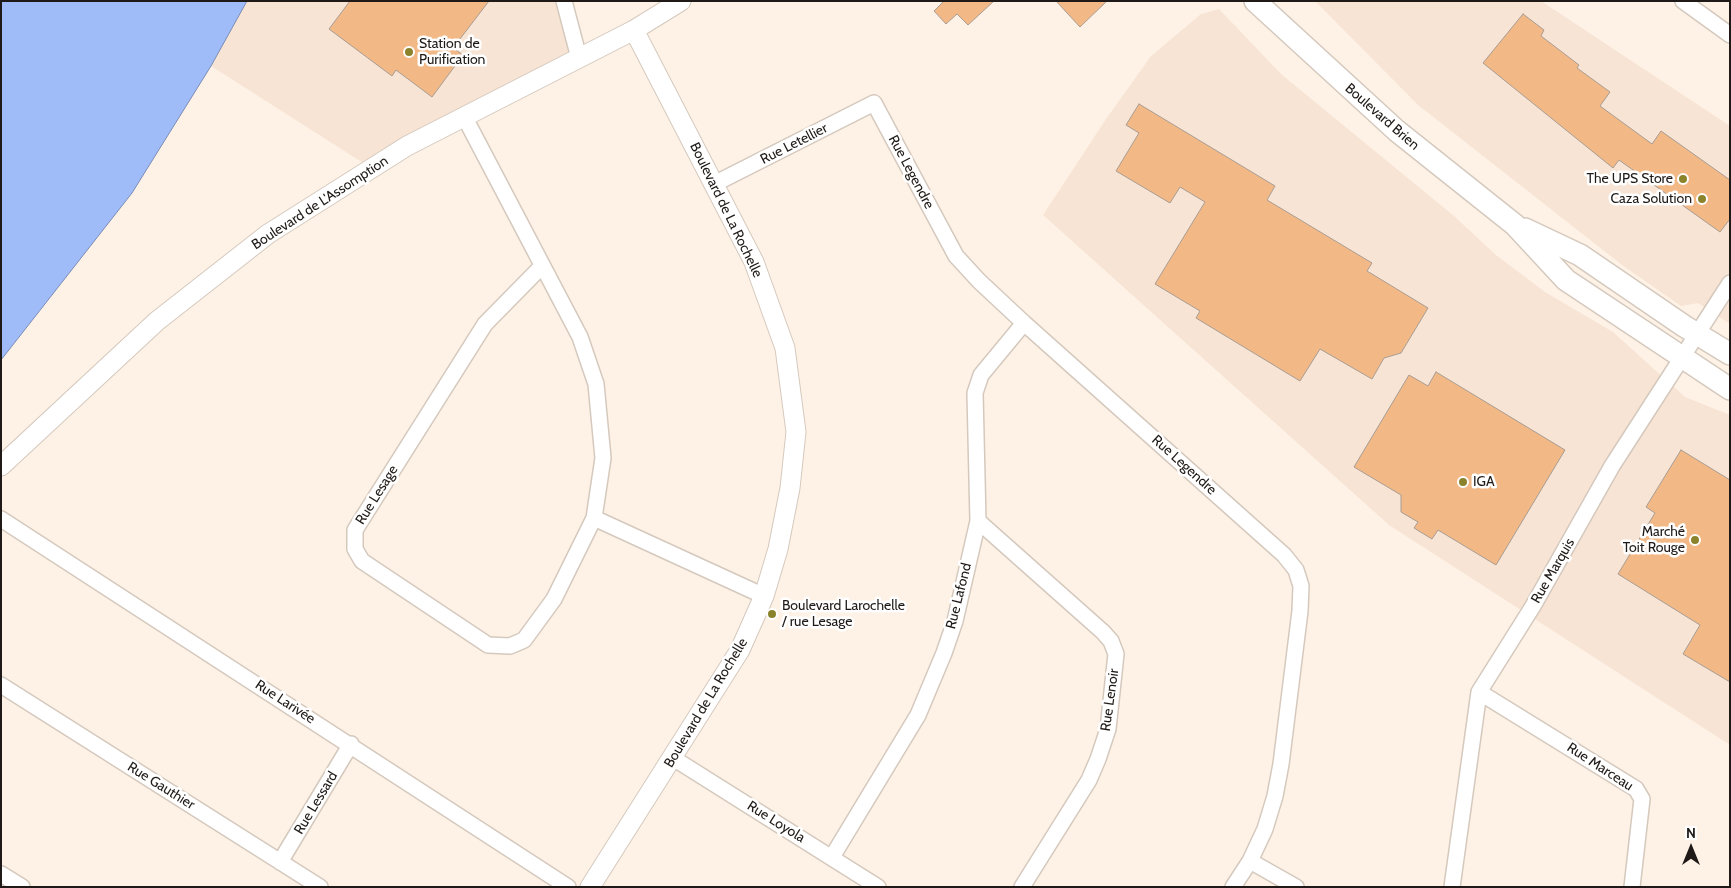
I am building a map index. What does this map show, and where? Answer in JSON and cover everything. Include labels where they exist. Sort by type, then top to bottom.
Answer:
[{"type":"main road","name":"Boulevard Brien","points":[[1255,1],[1397,131],[1515,225],[1566,280],[1730,389]]},
{"type":"main road","name":"Boulevard Brien","points":[[1515,225],[1580,255],[1730,354]]},
{"type":"street","points":[[564,1],[579,58]]},
{"type":"street","name":"Boulevard de L'Assomption","points":[[1,466],[157,321],[268,234],[407,146],[634,30],[681,1]]},
{"type":"street","points":[[1683,1],[1730,35]]},
{"type":"street","name":"Boulevard de La Rochelle","points":[[590,887],[674,758],[740,650],[764,596],[778,549],[790,488],[796,432],[785,348],[754,262],[634,30]]},
{"type":"street","name":"Rue Letellier","points":[[714,184],[874,104]]},
{"type":"street","name":"Rue Legendre","points":[[874,104],[956,256],[979,281],[1024,323],[1284,555],[1296,570],[1301,586],[1300,611],[1282,764],[1265,829],[1250,861],[1233,887]]},
{"type":"street","name":"Rue Lesage","points":[[465,118],[580,337],[596,384],[603,458],[594,518],[554,599],[524,640],[510,646],[488,645],[362,561],[355,549],[355,530],[485,324],[542,266]]},
{"type":"street","name":"Rue Marquis","points":[[1452,887],[1479,692],[1533,606],[1612,466],[1730,283]]},
{"type":"street","name":"Rue Lafond","points":[[832,858],[918,715],[954,621],[978,521],[975,393],[981,375],[1024,323]]},
{"type":"street","points":[[594,518],[764,596]]},
{"type":"street","name":"Rue Larivée","points":[[1,519],[351,744],[568,887]]},
{"type":"street","name":"Rue Lenoir","points":[[978,521],[1103,632],[1116,654],[1108,729],[1098,759],[1089,780],[1022,887]]},
{"type":"street","name":"Rue Gauthier","points":[[1,685],[320,887]]},
{"type":"street","name":"Rue Marceau","points":[[1479,692],[1636,789],[1642,799],[1632,887]]},
{"type":"street","name":"Rue Lessard","points":[[280,862],[351,744]]},
{"type":"street","name":"Rue Loyola","points":[[674,758],[878,887]]},
{"type":"street","points":[[1250,861],[1296,887]]},
{"type":"street","points":[[1,874],[22,887]]},
{"type":"shaded area","points":[[247,1],[564,1],[579,58],[371,168],[211,66]]},
{"type":"shaded area","points":[[1315,1],[1541,1],[1730,126],[1730,324],[1698,303],[1681,306],[1622,265],[1418,105]]},
{"type":"shaded area","points":[[1219,9],[1281,74],[1454,216],[1496,255],[1545,292],[1613,332],[1685,397],[1730,415],[1730,745],[1389,525],[1043,215],[1106,119],[1151,56],[1201,14]]},
{"type":"water","points":[[1,1],[247,1],[211,66],[132,193],[1,360]]},
{"type":"building","name":"Station de Purification","points":[[350,1],[489,1],[453,48],[463,55],[432,97],[396,70],[392,76],[329,29]]},
{"type":"building","points":[[944,1],[994,1],[968,25],[957,14],[946,24],[934,11]]},
{"type":"building","points":[[1056,1],[1107,1],[1080,27]]},
{"type":"building","points":[[1523,14],[1544,30],[1541,36],[1579,65],[1577,68],[1610,92],[1600,106],[1652,144],[1661,131],[1730,180],[1730,219],[1720,232],[1619,160],[1613,168],[1483,63]]},
{"type":"building","points":[[1139,104],[1275,186],[1267,200],[1372,263],[1367,271],[1428,308],[1401,353],[1384,358],[1372,379],[1320,349],[1300,381],[1196,318],[1200,311],[1155,284],[1205,202],[1180,187],[1170,203],[1116,171],[1139,133],[1126,125]]},
{"type":"building","name":"IGA","points":[[1436,372],[1565,450],[1496,565],[1438,530],[1432,539],[1414,528],[1418,522],[1401,512],[1401,495],[1354,467],[1409,375],[1428,386]]},
{"type":"building","points":[[1681,450],[1730,480],[1730,682],[1683,654],[1700,625],[1618,574],[1655,513],[1646,507]]},
{"type":"place","name":"Station de Purification","points":[[409,52]]},
{"type":"place","name":"The UPS Store","points":[[1683,179]]},
{"type":"place","name":"Caza Solution","points":[[1702,199]]},
{"type":"place","name":"IGA","points":[[1463,482]]},
{"type":"place","name":"Marché Toit Rouge","points":[[1695,540]]},
{"type":"place","name":"Boulevard Larochelle / rue Lesage","points":[[772,614]]}]
